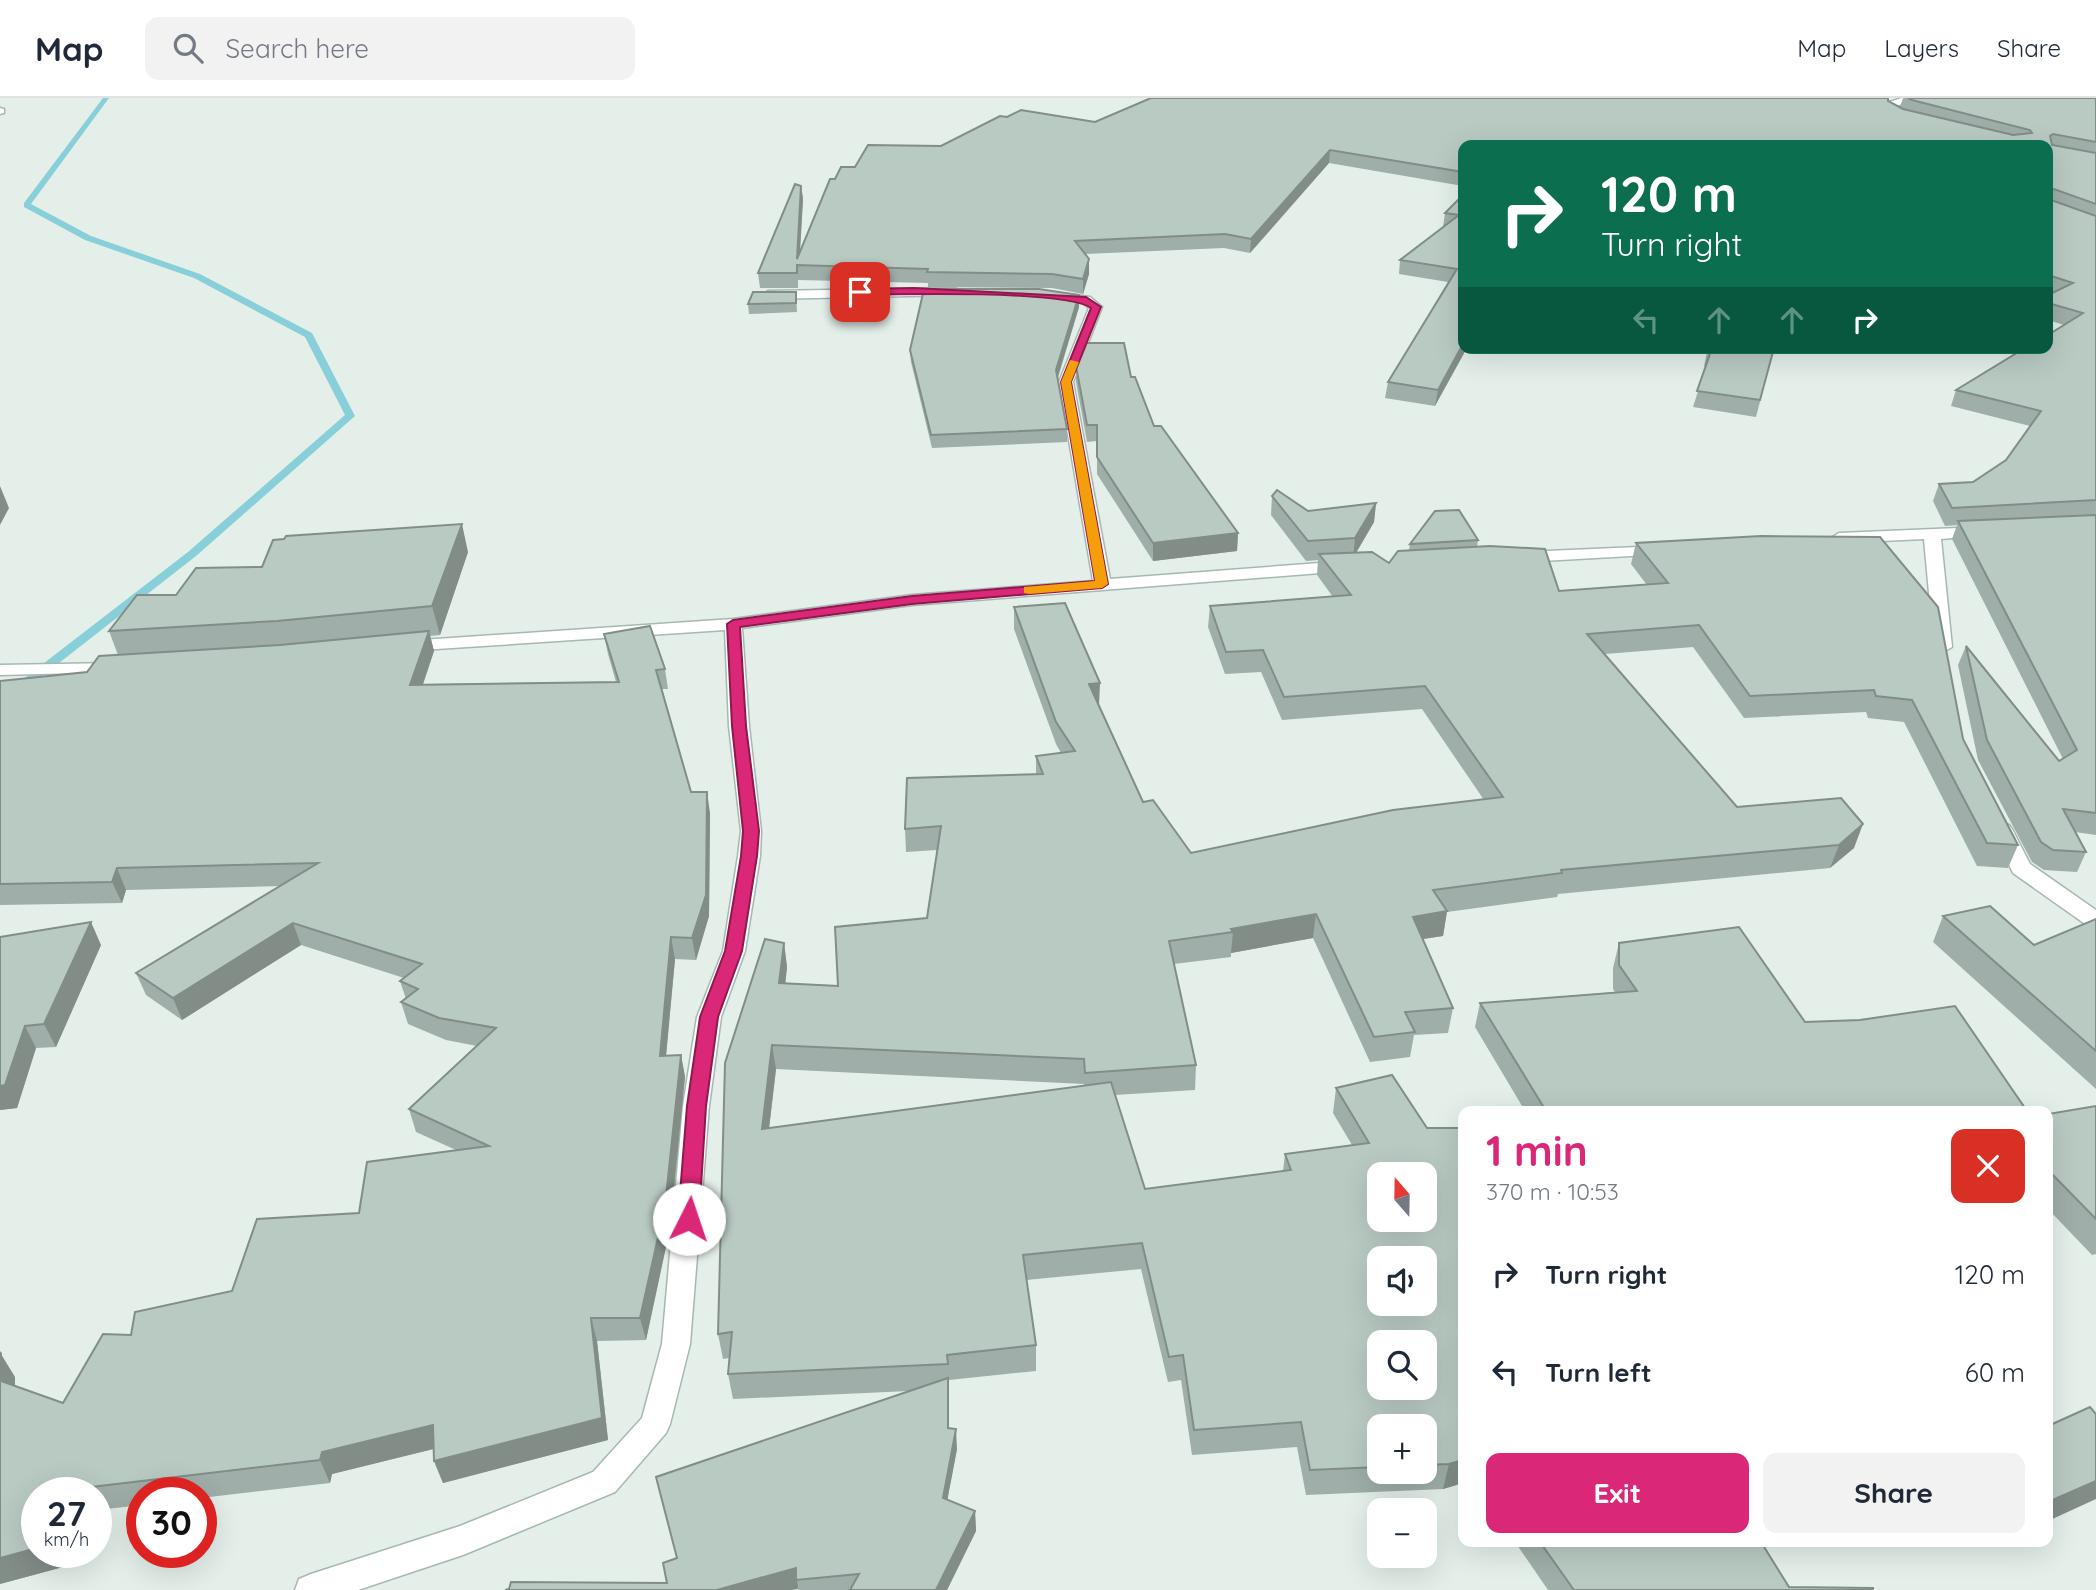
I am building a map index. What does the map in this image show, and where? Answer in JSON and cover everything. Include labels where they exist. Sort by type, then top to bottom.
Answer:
[{"type":"street","points":[[1912,98],[1889,105],[1889,109],[1916,120]]},
{"type":"street","points":[[752,295],[914,290],[967,292]]},
{"type":"street","points":[[1033,295],[1086,300],[1096,307],[1066,382],[1102,584]]},
{"type":"street","points":[[1815,539],[1998,531]]},
{"type":"street","points":[[1932,534],[1945,660]]},
{"type":"street","points":[[1506,557],[1672,550]]},
{"type":"street","points":[[395,647],[733,624],[912,600],[1369,565]]},
{"type":"street","points":[[311,1590],[463,1540],[604,1482],[655,1424],[676,1344],[696,1106],[709,1017],[734,951],[749,856],[751,831],[739,726],[733,624]]},
{"type":"street","points":[[0,670],[138,666]]},
{"type":"street","points":[[1991,808],[2021,868],[2096,921]]},
{"type":"building","points":[[1151,98],[1888,98],[1888,101],[1903,109],[2013,135],[2032,133],[2030,130],[1908,98],[2096,98],[2096,142],[2053,134],[2050,136],[2051,140],[1458,140],[1458,171],[1330,150],[1251,239],[1225,234],[1075,241],[1089,259],[1083,279],[1052,274],[927,272],[928,269],[797,265],[797,273],[758,273],[795,184],[801,186],[797,259],[830,179],[835,179],[841,167],[855,167],[868,145],[941,146],[1000,116],[1007,117],[1021,110],[1095,122]]},
{"type":"building","points":[[2053,145],[2096,153],[2096,204],[2054,189]]},
{"type":"building","points":[[1458,200],[1458,215],[1445,213]]},
{"type":"building","points":[[2053,201],[2096,216],[2096,500],[1952,508],[1939,484],[1973,482],[2006,460],[2041,411],[1956,390],[2015,354],[2053,354],[2053,332],[2083,313],[2053,304],[2053,293],[2073,283],[2053,277]]},
{"type":"building","points":[[1458,216],[1458,353],[1438,390],[1388,382],[1457,269],[1400,260]]},
{"type":"building","points":[[924,289],[1039,289],[1079,295],[1056,370],[1067,429],[931,435],[910,350]]},
{"type":"building","points":[[753,292],[796,292],[796,303],[748,304]]},
{"type":"building","points":[[1085,343],[1124,343],[1131,377],[1135,377],[1154,426],[1161,426],[1238,533],[1153,543],[1097,457],[1097,425],[1087,425],[1076,366]]},
{"type":"building","points":[[1710,354],[1772,354],[1760,400],[1697,391]]},
{"type":"building","points":[[1277,490],[1308,511],[1376,503],[1355,538],[1308,541],[1272,496]]},
{"type":"building","points":[[1459,510],[1478,540],[1410,544],[1435,511]]},
{"type":"building","points":[[2096,515],[2096,813],[2063,809],[2086,852],[2053,850],[2041,842],[1987,740],[1966,646],[2059,761],[2077,750],[1958,521]]},
{"type":"building","points":[[462,524],[432,606],[277,621],[109,631],[137,595],[176,595],[196,568],[262,567],[273,540],[284,539],[286,536]]},
{"type":"building","points":[[1761,536],[1880,537],[1938,607],[1963,739],[2018,845],[1987,843],[1912,700],[1876,696],[1874,690],[1750,696],[1699,625],[1587,634],[1737,807],[1841,798],[1863,824],[1839,845],[1561,870],[1562,873],[1433,890],[1447,911],[1413,917],[1453,1008],[1405,1012],[1415,1032],[1374,1037],[1316,914],[1231,929],[1233,932],[1169,941],[1196,1065],[1085,1073],[1084,1059],[772,1045],[762,1129],[1111,1082],[1145,1189],[1291,1170],[1285,1154],[1369,1143],[1336,1088],[1392,1075],[1427,1128],[1458,1128],[1458,1461],[1437,1464],[1437,1414],[1367,1414],[1367,1468],[1310,1470],[1301,1422],[1194,1430],[1183,1355],[1169,1357],[1142,1243],[1023,1255],[1036,1345],[947,1355],[948,1364],[728,1374],[732,1332],[718,1334],[725,1063],[765,939],[784,943],[779,983],[838,986],[835,927],[927,918],[941,826],[905,829],[907,778],[1043,774],[1036,756],[1075,751],[1056,722],[1014,607],[1065,603],[1100,683],[1089,684],[1143,802],[1153,800],[1191,853],[1393,810],[1503,797],[1425,686],[1284,697],[1263,650],[1226,652],[1210,606],[1351,595],[1319,554],[1372,552],[1389,563],[1398,551],[1490,546],[1545,549],[1559,591],[1668,583],[1636,543]]},
{"type":"building","points":[[650,626],[665,669],[656,670],[691,792],[707,792],[706,895],[692,938],[671,937],[660,1056],[681,1055],[665,1206],[640,1318],[591,1318],[602,1418],[434,1461],[433,1425],[322,1452],[320,1460],[176,1477],[126,1477],[126,1483],[112,1485],[112,1477],[21,1477],[21,1552],[0,1558],[0,1352],[1,1381],[63,1403],[103,1334],[131,1335],[135,1312],[232,1291],[257,1219],[359,1213],[367,1162],[489,1146],[409,1109],[496,1028],[439,1018],[401,1002],[418,989],[400,981],[422,964],[293,923],[173,998],[136,973],[318,863],[117,868],[112,882],[0,884],[0,681],[87,672],[99,656],[280,645],[429,631],[410,685],[619,682],[604,634]]},
{"type":"building","points":[[1990,906],[2034,945],[2096,919],[2096,1051],[1943,916]]},
{"type":"building","points":[[91,922],[44,1024],[25,1026],[5,1085],[0,1086],[0,937]]},
{"type":"building","points":[[1739,927],[1805,1022],[1860,1020],[1955,1006],[2024,1106],[1543,1106],[1480,1003],[1637,991],[1619,965],[1619,943]]},
{"type":"building","points":[[2096,1106],[2096,1219],[2053,1175],[2053,1113]]},
{"type":"building","points":[[948,1378],[948,1428],[956,1429],[943,1498],[975,1511],[936,1590],[850,1590],[859,1574],[796,1580],[796,1568],[717,1590],[505,1590],[509,1589],[511,1582],[667,1583],[663,1563],[677,1558],[656,1477]]},
{"type":"building","points":[[2090,1407],[2096,1414],[2096,1481],[2053,1500],[2053,1424]]},
{"type":"building","points":[[1544,1547],[1764,1547],[1789,1587],[1873,1588],[1873,1590],[1574,1590]]},
{"type":"waterway","points":[[0,703],[192,554],[350,416],[309,335],[197,276],[88,238],[27,205],[106,98]]},
{"type":"slow traffic","points":[[1029,590],[1102,584],[1066,382],[1074,362]]},
{"type":"route","points":[[689,1219],[696,1106],[709,1017],[734,951],[751,831],[739,726],[733,624],[912,600],[1102,584],[1066,382],[1096,307],[1086,300],[1033,295],[914,290],[860,292]]}]
